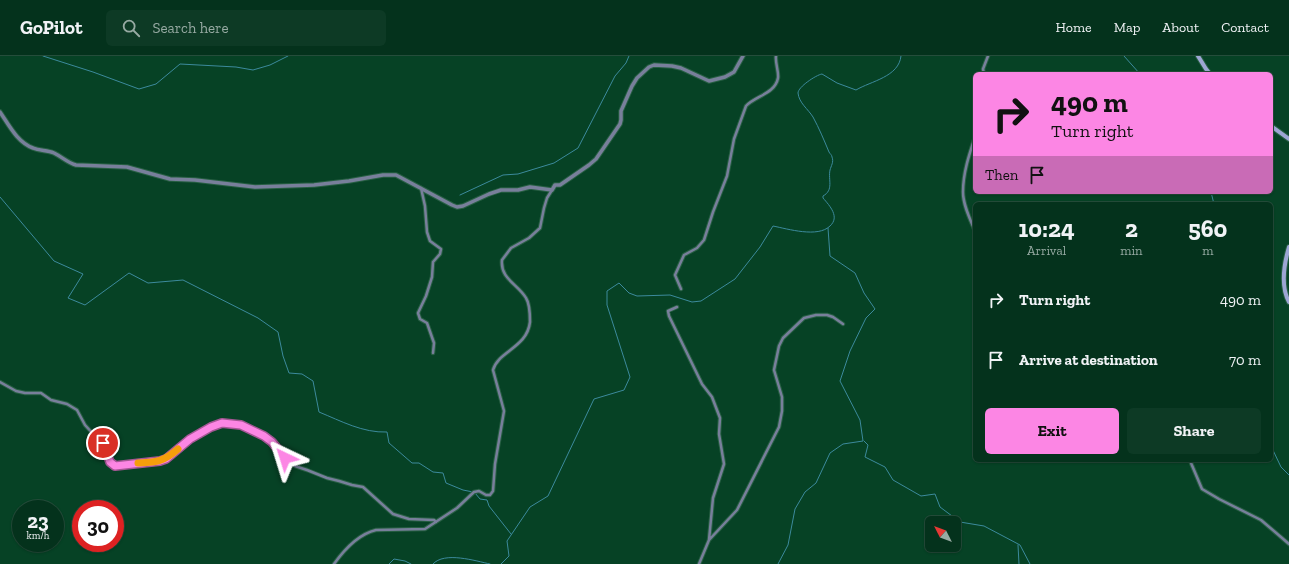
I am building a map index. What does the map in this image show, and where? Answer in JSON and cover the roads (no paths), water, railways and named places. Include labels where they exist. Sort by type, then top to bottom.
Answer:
[{"type":"main road","points":[[1198,56],[1208,72]]},
{"type":"main road","points":[[1273,127],[1289,139]]},
{"type":"main road","points":[[1289,247],[1285,267],[1284,287],[1289,302]]},
{"type":"street","points":[[334,564],[360,537],[369,532],[376,530],[411,528],[421,530],[431,526],[457,508],[474,492],[479,491],[486,495],[490,495],[493,491],[495,464],[504,411],[493,370],[495,364],[500,358],[522,340],[530,322],[526,298],[507,278],[503,269],[502,260],[511,248],[529,238],[540,228],[546,203],[555,186],[560,185],[596,159],[620,124],[620,111],[632,86],[642,73],[649,67],[660,65],[672,66],[709,81],[725,77],[734,72],[743,56]]},
{"type":"street","points":[[681,289],[675,275],[684,255],[697,248],[704,240],[727,176],[734,139],[746,106],[749,102],[760,98],[772,89],[778,77],[776,56]]},
{"type":"street","points":[[984,72],[983,69],[988,56]]},
{"type":"street","points":[[0,112],[17,137],[23,142],[34,149],[53,152],[72,164],[127,167],[170,179],[194,180],[255,187],[314,185],[396,174],[458,207],[469,204],[501,190],[518,190],[530,187],[552,190]]},
{"type":"street","points":[[973,144],[965,171],[963,192],[965,203],[973,225]]},
{"type":"street","points":[[421,188],[426,211],[427,232],[430,241],[441,249],[440,254],[433,262],[432,277],[429,282],[426,296],[418,313],[420,319],[427,323],[434,343],[433,352]]},
{"type":"street","points":[[677,307],[668,311],[669,316],[702,384],[712,397],[720,418],[719,434],[724,464],[713,498],[709,540],[699,564]]},
{"type":"street","points":[[709,540],[737,510],[779,427],[782,411],[782,396],[774,370],[779,346],[783,338],[804,318],[816,315],[827,315],[843,324]]},
{"type":"street","points":[[0,382],[16,391],[24,393],[41,393],[51,400],[67,404],[77,410],[85,425],[104,446],[108,459],[113,466],[160,461],[166,459],[190,439],[211,427],[222,423],[241,425],[266,438],[295,466],[327,478],[363,487],[392,514],[409,519],[434,520],[436,522]]},
{"type":"street","points":[[1190,462],[1202,488],[1219,499],[1261,520],[1289,544]]},
{"type":"waterway","points":[[43,56],[139,89],[156,84],[180,64],[236,67],[253,70],[270,65],[288,56]]},
{"type":"waterway","points":[[460,195],[503,175],[518,174],[554,163],[578,148],[615,76],[626,63],[629,56]]},
{"type":"waterway","points":[[501,564],[509,556],[507,541],[530,507],[548,496],[594,399],[624,390],[630,377],[607,305],[607,291],[619,283],[629,293],[637,296],[670,295],[692,302],[701,301],[735,279],[760,247],[773,226],[803,232],[825,230],[833,223],[834,219],[831,208],[823,198],[830,188],[830,170],[833,159],[813,117],[800,100],[798,93],[808,82],[822,74],[837,83],[856,90],[890,74],[899,63],[901,56]]},
{"type":"waterway","points":[[1124,56],[1138,72]]},
{"type":"waterway","points":[[1212,194],[1214,202]]},
{"type":"waterway","points":[[0,197],[54,261],[83,274],[68,298],[85,305],[129,273],[148,283],[183,280],[258,318],[278,332],[283,356],[289,373],[302,374],[313,381],[319,412],[344,423],[369,431],[387,432],[389,443],[412,463],[419,463],[433,472],[443,473],[446,483],[463,490],[473,492]]},
{"type":"waterway","points":[[778,564],[788,545],[795,509],[805,492],[816,483],[830,453],[843,444],[863,441],[860,420],[840,381],[850,351],[866,318],[875,309],[864,293],[855,273],[830,256],[828,228]]},
{"type":"waterway","points":[[864,441],[868,445],[865,457],[885,467],[893,480],[921,496],[935,494],[940,507],[960,522],[984,526],[1020,545],[1030,564]]},
{"type":"waterway","points":[[1273,450],[1281,467],[1289,475]]},
{"type":"waterway","points":[[475,493],[480,499],[487,500],[489,506],[511,534]]},
{"type":"waterway","points":[[1018,545],[1019,564]]},
{"type":"waterway","points":[[433,564],[438,560],[452,557],[490,564]]},
{"type":"waterway","points":[[389,564],[394,559],[411,564]]}]
